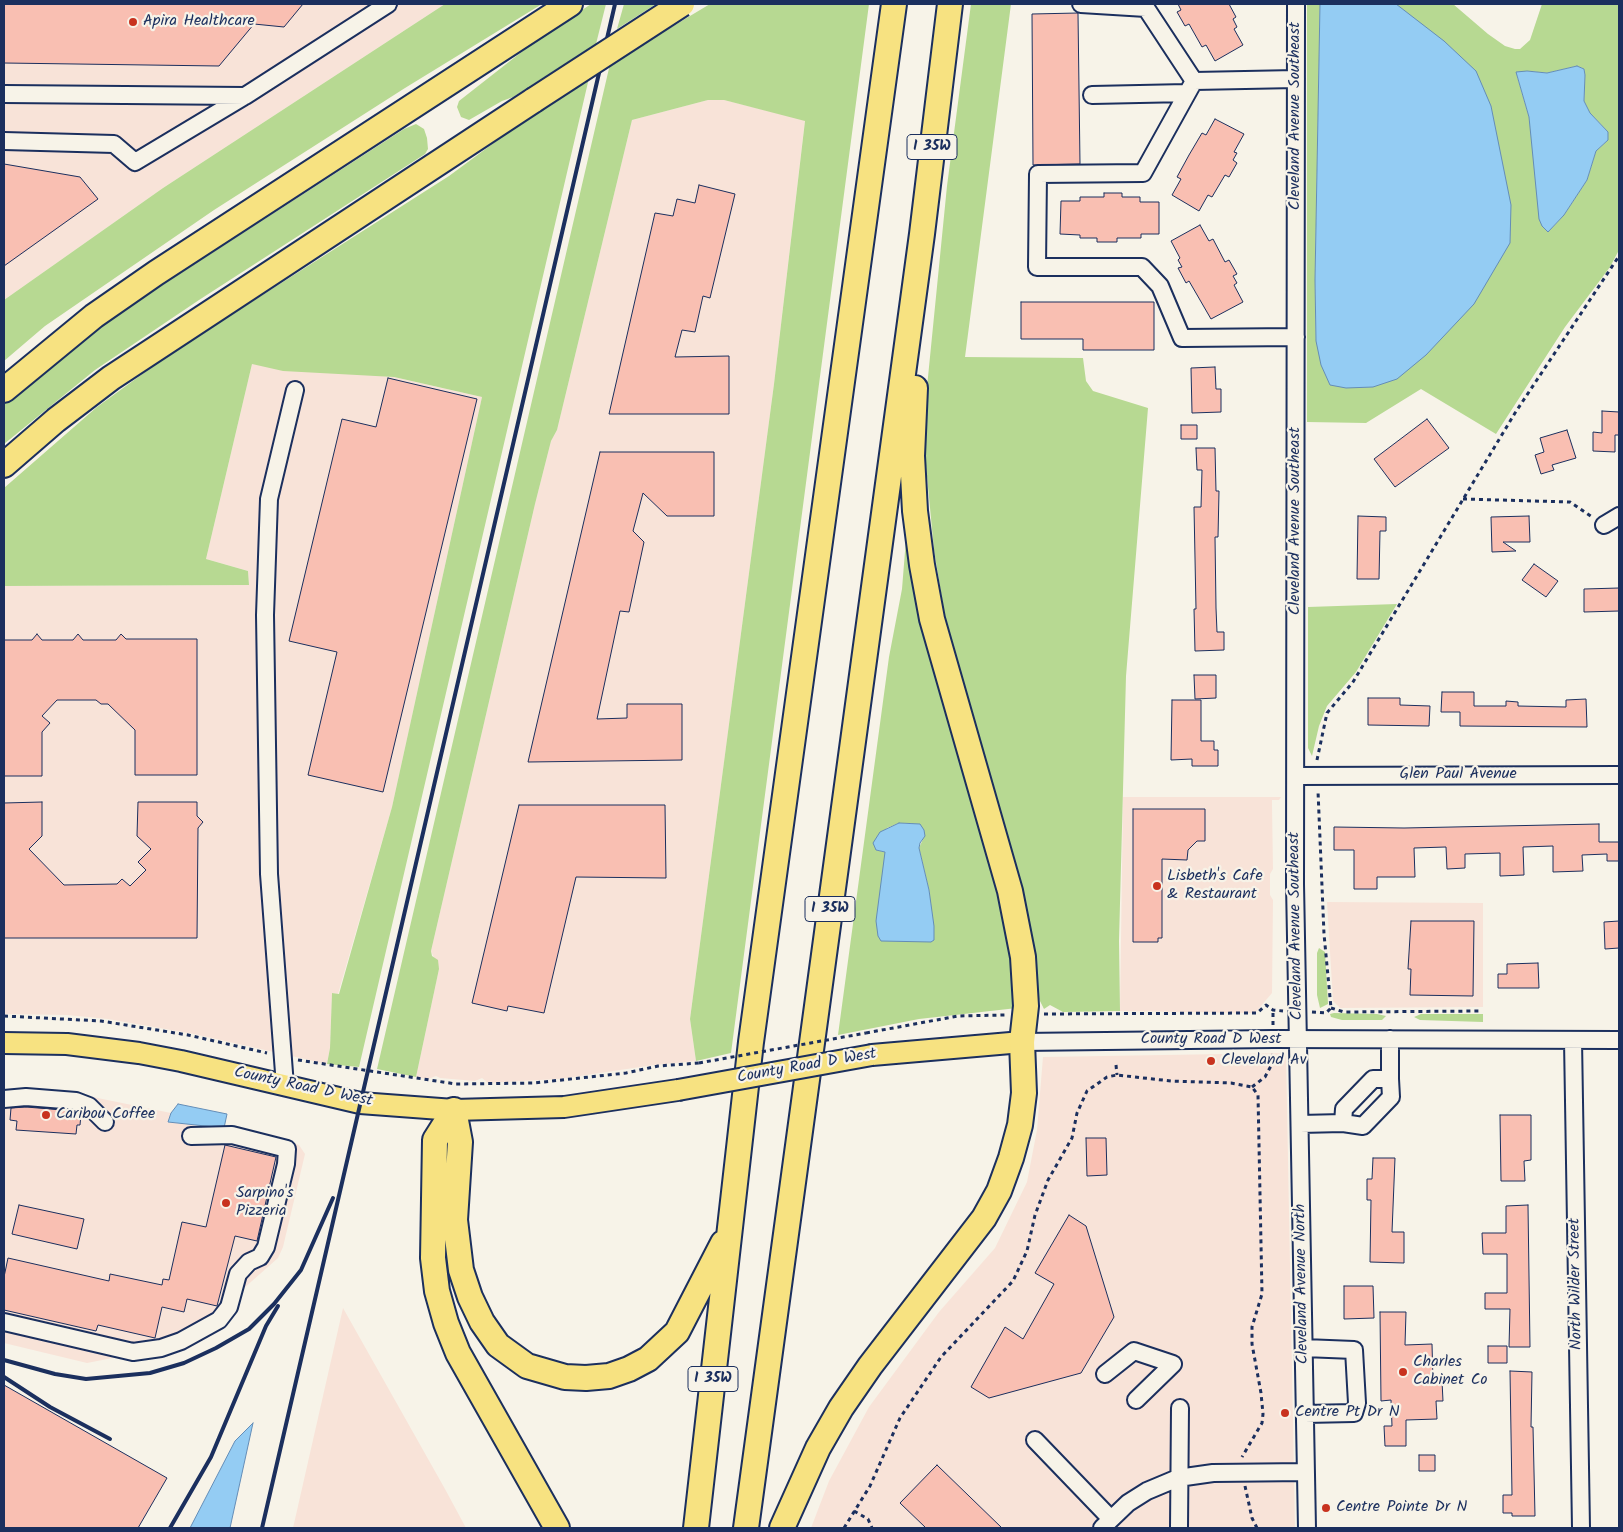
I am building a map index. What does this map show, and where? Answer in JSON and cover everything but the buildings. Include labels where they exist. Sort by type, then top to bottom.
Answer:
[{"type":"highway","points":[[4,465],[56,420],[118,373],[682,4]]},
{"type":"highway","name":"I 35W","points":[[696,1528],[750,1042],[894,4]]},
{"type":"highway","name":"I 35W","points":[[746,1528],[922,234],[950,4]]},
{"type":"highway","points":[[4,390],[87,322],[156,273],[566,6]]},
{"type":"highway","points":[[782,1528],[818,1448],[841,1408],[870,1366],[984,1218],[999,1191],[1011,1158],[1020,1125],[1024,1093],[1022,1042],[1025,1014],[1023,957],[1015,912],[932,619],[915,511],[912,456],[914,399],[920,330],[922,234]]},
{"type":"highway","points":[[454,1110],[460,1142],[455,1220],[461,1270],[470,1297],[492,1337],[509,1354],[527,1366],[565,1377],[586,1378],[609,1376],[629,1369],[648,1359],[677,1332],[730,1230]]},
{"type":"highway","points":[[454,1110],[436,1140],[433,1258],[437,1291],[446,1323],[458,1353],[557,1528]]},
{"type":"main road","name":"County Road D West","points":[[4,1043],[67,1044],[139,1053],[190,1062],[360,1103],[454,1110],[564,1107],[678,1090],[872,1055],[1022,1042]]},
{"type":"street","points":[[4,141],[114,144],[135,162],[245,96],[388,4]]},
{"type":"street","points":[[1081,4],[1146,8],[1191,87]]},
{"type":"street","name":"Cleveland Avenue Southeast","points":[[1296,4],[1295,884],[1298,1039]]},
{"type":"street","points":[[1092,94],[1296,79]]},
{"type":"street","points":[[1191,87],[1142,173],[1038,174],[1037,267],[1142,267],[1160,286],[1182,338],[1296,337]]},
{"type":"street","points":[[4,94],[245,96]]},
{"type":"street","points":[[285,1086],[269,874],[265,615],[269,499],[295,390]]},
{"type":"street","points":[[1604,525],[1619,516]]},
{"type":"street","name":"Glen Paul Avenue","points":[[1296,776],[1619,775]]},
{"type":"street","name":"County Road D West","points":[[1022,1042],[1298,1039],[1619,1040]]},
{"type":"street","name":"Cleveland Avenue North","points":[[1298,1039],[1308,1528]]},
{"type":"street","points":[[1300,1124],[1343,1123],[1363,1126],[1391,1097],[1390,1039]]},
{"type":"street","name":"North Wilder Street","points":[[1573,1040],[1581,1528]]},
{"type":"street","points":[[1343,1123],[1344,1109],[1372,1079],[1390,1079]]},
{"type":"street","points":[[4,1099],[35,1097],[76,1101],[89,1106],[105,1122]]},
{"type":"street","points":[[4,1322],[133,1352],[161,1348],[181,1341],[219,1320],[229,1307],[238,1274],[249,1262],[260,1257],[266,1247],[286,1164],[287,1149],[232,1135],[192,1136]]},
{"type":"street","points":[[1304,1348],[1354,1350],[1357,1403],[1354,1413],[1305,1414]]},
{"type":"street","points":[[1105,1374],[1134,1351],[1173,1364],[1136,1400]]},
{"type":"street","points":[[1179,1528],[1180,1408]]},
{"type":"street","points":[[1034,1440],[1106,1524],[1128,1503],[1147,1491],[1178,1478],[1213,1474],[1306,1472]]},
{"type":"path","points":[[1331,1008],[1324,934],[1316,755],[1327,713],[1353,682],[1515,413],[1619,256]]},
{"type":"path","points":[[1462,499],[1570,502],[1604,525]]},
{"type":"path","points":[[4,1016],[101,1022],[188,1035],[284,1057],[456,1084],[534,1083],[610,1075],[658,1066],[699,1063],[958,1016],[1258,1013],[1266,1005],[1273,1010]]},
{"type":"path","points":[[1331,1008],[1344,1012],[1481,1012]]},
{"type":"path","points":[[1326,1013],[1331,1008]]},
{"type":"path","points":[[1252,1087],[1264,1077],[1272,1064]]},
{"type":"path","points":[[1116,1065],[1117,1075]]},
{"type":"path","points":[[844,1528],[870,1486],[900,1418],[941,1357],[1013,1281],[1027,1251],[1035,1215],[1048,1180],[1072,1138],[1077,1113],[1087,1090],[1107,1077],[1117,1075],[1171,1081],[1231,1083],[1252,1087],[1258,1095],[1260,1110],[1262,1294],[1252,1327],[1252,1344],[1263,1414],[1262,1423],[1242,1458],[1252,1518],[1257,1528]]},
{"type":"path","points":[[854,1511],[868,1519],[872,1528]]},
{"type":"shaded area","points":[[4,4],[445,4],[163,188],[4,300]]},
{"type":"shaded area","points":[[708,100],[724,100],[805,120],[774,384],[690,1019],[696,1061],[654,1065],[559,1079],[488,1083],[482,1078],[475,1081],[436,1076],[428,1079],[416,1077],[439,969],[431,951],[535,504],[551,441],[557,430],[632,120]]},
{"type":"shaded area","points":[[252,364],[394,377],[482,397],[392,807],[338,994],[332,993],[330,1048],[327,1064],[194,1034],[108,1019],[67,1015],[4,1014],[4,586],[249,585],[248,571],[206,559]]},
{"type":"shaded area","points":[[1123,797],[1281,797],[1279,800],[1272,800],[1273,869],[1270,874],[1270,895],[1273,900],[1272,993],[1255,1013],[1120,1011]]},
{"type":"shaded area","points":[[1327,902],[1483,903],[1483,1007],[1340,1008],[1333,1001]]},
{"type":"shaded area","points":[[1286,1053],[1295,1528],[811,1528],[829,1481],[869,1407],[939,1312],[995,1248],[1027,1182],[1037,1130],[1043,1057]]},
{"type":"shaded area","points":[[4,1092],[83,1095],[171,1113],[168,1122],[273,1135],[299,1145],[305,1154],[283,1247],[278,1258],[243,1289],[234,1316],[199,1341],[87,1363],[4,1343]]},
{"type":"shaded area","points":[[343,1308],[445,1489],[466,1528],[293,1528]]},
{"type":"green space","points":[[445,4],[542,4],[405,88],[214,210],[45,326],[4,361],[4,300],[163,188]]},
{"type":"green space","points":[[591,4],[606,4],[596,44],[513,97],[502,101],[469,120],[461,117],[457,107],[459,101],[533,43]]},
{"type":"green space","points":[[624,4],[656,4],[617,29]]},
{"type":"green space","points":[[710,4],[869,4],[731,1053],[696,1061],[690,1019],[774,384],[805,121],[724,100],[708,100],[632,120],[557,430],[551,441],[535,504],[431,951],[432,956],[438,960],[439,969],[416,1077],[377,1069],[610,64]]},
{"type":"green space","points":[[971,4],[1011,4],[965,357],[1083,358],[1086,381],[1093,391],[1148,408],[1126,676],[1119,941],[1120,1011],[1063,1012],[1050,1005],[1044,1009],[1037,995],[1029,917],[959,673],[945,617],[934,550],[925,455],[926,397],[947,186]]},
{"type":"green space","points":[[1307,4],[1320,4],[1315,280],[1316,341],[1408,14],[1396,4],[1453,4],[1505,46],[1520,49],[1530,40],[1542,4],[1619,4],[1619,250],[1610,267],[1565,327],[1496,434],[1421,389],[1366,423],[1307,422]],"holes":[[[1577,66],[1584,69],[1584,101],[1590,113],[1608,132],[1608,140],[1596,151],[1587,180],[1564,215],[1548,232],[1529,117],[1517,76],[1527,71],[1547,73]]]},
{"type":"green space","points":[[589,78],[359,1067],[327,1064],[330,1048],[332,993],[339,994],[392,807],[482,397],[394,377],[283,371],[252,364],[206,559],[248,571],[249,585],[4,586],[4,488],[97,407],[170,354],[449,176],[529,117]]},
{"type":"green space","points":[[416,124],[424,129],[427,138],[428,149],[425,154],[199,300],[95,370],[4,444],[4,404],[91,331],[404,129]]},
{"type":"green space","points":[[908,514],[1008,924],[1017,1008],[919,1019],[838,1035],[889,657],[902,589]],"holes":[[[899,823],[911,823],[923,839],[919,848],[929,890],[934,940],[885,856],[885,852],[876,850],[887,828]]]},
{"type":"green space","points":[[1397,604],[1356,672],[1327,706],[1319,726],[1312,756],[1308,748],[1308,607]]},
{"type":"green space","points":[[1319,948],[1325,952],[1328,1004],[1320,1008],[1317,995],[1317,953]]},
{"type":"green space","points":[[1330,1014],[1386,1016],[1382,1020],[1342,1020],[1331,1017]]},
{"type":"green space","points":[[1421,1014],[1483,1014],[1483,1022],[1420,1020],[1414,1017]]},
{"type":"water","points":[[1320,4],[1396,4],[1444,41],[1476,71],[1491,106],[1511,205],[1510,243],[1474,304],[1426,355],[1397,379],[1373,387],[1346,388],[1330,385],[1321,365],[1316,341],[1315,280]]},
{"type":"water","points":[[1577,66],[1584,69],[1584,101],[1590,113],[1608,132],[1608,140],[1596,151],[1587,180],[1564,215],[1548,232],[1542,226],[1539,219],[1529,117],[1516,72],[1547,73]]},
{"type":"water","points":[[899,823],[920,824],[924,830],[925,836],[919,848],[929,890],[934,926],[934,940],[931,942],[881,941],[878,936],[876,921],[885,852],[876,850],[873,843],[880,832]]},
{"type":"water","points":[[178,1104],[227,1114],[224,1128],[168,1122],[171,1113]]},
{"type":"water","points":[[253,1423],[230,1528],[190,1528],[235,1441]]},
{"type":"railway","points":[[262,1528],[615,4]]},
{"type":"railway","points":[[4,1360],[55,1374],[86,1379],[150,1373],[184,1363],[216,1348],[249,1329],[274,1304],[301,1270],[333,1198]]},
{"type":"railway","points":[[170,1528],[211,1457],[266,1326],[278,1306]]},
{"type":"railway","points":[[4,1377],[50,1407],[110,1439]]},
{"type":"place","name":"Apira Healthcare","points":[[133,22]]},
{"type":"place","name":"Lisbeth's Cafe & Restaurant","points":[[1157,886]]},
{"type":"place","name":"Cleveland Av","points":[[1211,1061]]},
{"type":"place","name":"Caribou Coffee","points":[[46,1115]]},
{"type":"place","name":"Sarpino's Pizzeria","points":[[226,1203]]},
{"type":"place","name":"Charles Cabinet Co","points":[[1403,1372]]},
{"type":"place","name":"Centre Pt Dr N","points":[[1285,1413]]},
{"type":"place","name":"Centre Pointe Dr N","points":[[1326,1508]]}]
